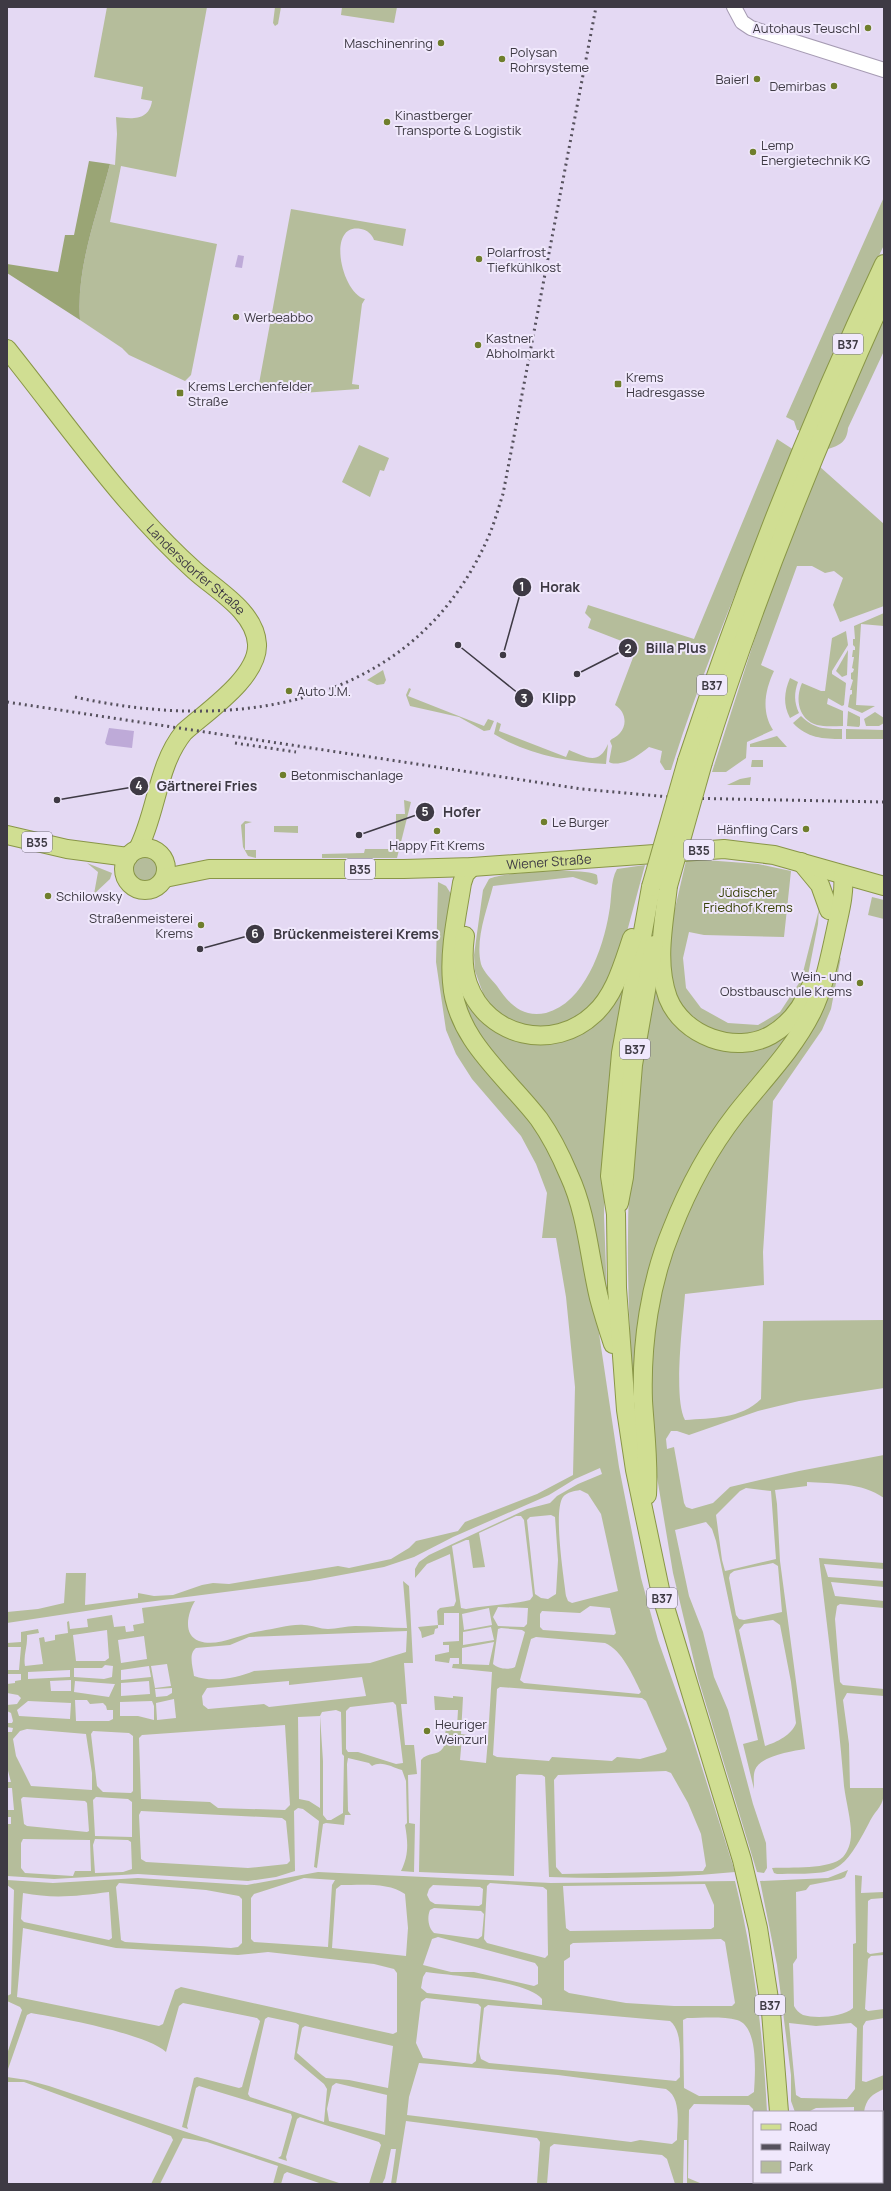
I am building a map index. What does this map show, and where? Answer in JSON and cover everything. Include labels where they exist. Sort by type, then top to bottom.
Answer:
[{"type":"main road","name":"B37","points":[[779,2111],[771,2006],[751,1900],[742,1860],[669,1625],[645,1519],[630,1443],[623,1379],[617,1288],[616,1214],[624,1177],[628,1110],[640,1015],[650,963],[659,886],[695,761],[749,622],[801,470],[884,264]]},
{"type":"main road","name":"B37","points":[[818,429],[884,296]]},
{"type":"main road","name":"Landersdorfer Straße","points":[[7,349],[112,482],[152,529],[185,562],[242,611],[255,635],[257,645],[254,661],[245,677],[184,732],[175,742],[164,770],[142,857]]},
{"type":"main road","name":"Wiener Straße","points":[[7,835],[67,849],[142,857],[209,869],[404,869],[472,867],[708,849],[751,851],[801,862],[884,886]]},
{"type":"main road","points":[[142,857],[166,866],[165,878]]},
{"type":"main road","name":"Wiener Straße","points":[[142,857],[129,882],[141,890],[155,888],[165,878],[209,869]]},
{"type":"main road","points":[[801,862],[820,885],[829,910]]},
{"type":"main road","points":[[472,867],[474,886],[464,955],[468,984],[475,999],[484,1011],[496,1021],[513,1030],[536,1036],[557,1034],[573,1030],[596,1013],[604,1002],[619,974],[659,886]]},
{"type":"main road","points":[[472,867],[465,874],[462,883],[453,939],[452,983],[455,1003],[462,1022],[474,1042],[539,1120],[570,1176],[586,1224],[599,1297],[623,1379]]},
{"type":"main road","points":[[659,886],[660,956],[662,973],[669,999],[677,1013],[697,1032],[725,1042],[756,1041],[770,1035],[792,1018],[801,1006],[814,977],[834,890],[843,875]]},
{"type":"main road","points":[[645,1519],[649,1466],[643,1400],[645,1352],[648,1317],[662,1256],[684,1199],[716,1141],[784,1055],[812,1012],[824,980],[844,895],[843,875]]},
{"type":"street","points":[[734,7],[742,22],[751,28],[884,70]]},
{"type":"green space","points":[[107,7],[207,7],[176,177],[121,166],[110,222],[217,244],[191,375],[185,381],[129,355],[122,348],[80,320],[81,280],[84,261],[110,164],[115,165],[117,134],[116,117],[134,118],[144,115],[150,108],[152,101],[141,99],[143,87],[94,77]]},
{"type":"green space","points":[[275,7],[281,7],[278,24],[275,26],[273,23]]},
{"type":"green space","points":[[342,7],[397,7],[394,23],[341,15]]},
{"type":"green space","points":[[89,161],[110,164],[84,261],[81,280],[80,320],[7,273],[7,264],[58,272],[65,235],[74,235]]},
{"type":"green space","points":[[884,197],[884,245],[850,317],[802,431],[797,430],[794,421],[786,417]]},
{"type":"green space","points":[[291,209],[406,229],[403,246],[374,240],[369,233],[361,229],[350,230],[343,236],[341,259],[344,272],[349,285],[357,294],[365,299],[362,304],[352,384],[359,385],[359,389],[302,393],[258,389]]},
{"type":"green space","points":[[884,318],[884,351],[848,428],[846,437],[838,445],[825,450]]},
{"type":"green space","points":[[777,439],[794,450],[714,649],[684,729],[671,770],[665,770],[660,762],[662,751],[649,747],[627,761],[616,764],[609,762],[612,746],[610,741],[620,733],[625,722],[623,714],[615,705],[637,647],[588,628],[591,619],[585,613],[588,605],[694,639]]},
{"type":"green space","points":[[359,445],[389,458],[384,471],[380,470],[370,497],[342,482]]},
{"type":"green space","points":[[819,466],[884,524],[884,606],[840,622],[833,605],[843,578],[834,571],[825,573],[812,566],[797,566],[761,665],[774,671],[768,686],[766,700],[767,715],[773,730],[747,742],[746,758],[726,772],[712,772],[763,613]]},
{"type":"green space","points":[[884,613],[884,626],[861,624],[856,705],[875,706],[862,713],[848,707],[850,695],[852,694],[852,690],[850,690],[853,680],[851,679],[851,673],[854,669],[852,668],[854,657],[852,657],[853,650],[855,650],[853,645],[853,639],[855,639],[854,626]]},
{"type":"green space","points":[[846,631],[848,645],[832,671],[832,674],[846,683],[844,705],[842,706],[828,698],[827,704],[843,711],[843,726],[817,725],[806,718],[802,713],[799,702],[800,689],[802,683],[821,691],[825,691],[832,638]]},
{"type":"green space","points":[[848,650],[847,675],[842,677],[836,671]]},
{"type":"green space","points":[[383,670],[386,680],[384,684],[377,685],[367,680]]},
{"type":"green space","points":[[790,678],[798,682],[795,698],[799,713],[790,718],[786,708],[785,698],[786,688]]},
{"type":"green space","points":[[409,688],[411,689],[408,696],[484,726],[488,719],[494,721],[490,730],[484,731],[459,717],[410,706],[406,695]]},
{"type":"green space","points":[[848,711],[860,717],[859,727],[847,726]]},
{"type":"green space","points":[[875,712],[884,718],[884,723],[879,726],[866,726],[864,719]]},
{"type":"green space","points":[[801,716],[810,724],[815,726],[830,729],[842,729],[842,739],[816,737],[804,732],[793,723]]},
{"type":"green space","points":[[497,722],[501,724],[499,731],[566,757],[569,750],[586,757],[596,757],[604,751],[608,744],[606,764],[562,759],[533,752],[520,747],[494,734]]},
{"type":"green space","points":[[846,729],[884,730],[884,739],[846,739]]},
{"type":"green space","points":[[777,736],[787,747],[750,747],[750,744]]},
{"type":"green space","points":[[752,760],[763,760],[763,767],[751,767]]},
{"type":"green space","points":[[751,777],[750,785],[727,785],[740,779]]},
{"type":"green space","points":[[404,800],[411,802],[397,858],[322,858],[322,854],[364,853],[365,849],[396,849],[396,814],[405,814]]},
{"type":"green space","points":[[245,821],[252,822],[245,824],[245,850],[256,850],[256,858],[248,856],[243,847],[241,825]]},
{"type":"green space","points":[[274,826],[298,826],[298,833],[274,832]]},
{"type":"green space","points":[[145,855],[151,856],[155,859],[158,863],[158,875],[155,879],[151,882],[145,883],[139,882],[135,879],[132,875],[131,869],[132,863],[135,859],[139,856]]},
{"type":"green space","name":"Jüdischer Friedhof Krems","points":[[705,860],[758,864],[791,871],[784,937],[704,935],[689,932],[683,958],[686,988],[701,1008],[728,1023],[758,1025],[780,1012],[801,980],[819,909],[818,924],[808,975],[802,990],[778,1022],[754,1034],[726,1035],[691,1019],[675,996],[668,970],[673,917],[686,861]]},
{"type":"green space","points":[[87,863],[112,873],[110,879],[94,894],[98,872]]},
{"type":"green space","points":[[645,865],[622,950],[600,999],[571,1025],[526,1029],[499,1015],[484,996],[475,971],[474,955],[483,890],[489,879],[510,874],[544,871],[578,871],[597,875],[598,883],[596,885],[573,877],[493,886],[481,935],[480,954],[482,967],[511,1004],[523,1011],[537,1014],[546,1013],[559,1007],[571,998],[590,973],[606,927],[610,908],[613,879],[617,869]]},
{"type":"green space","points":[[438,882],[446,886],[453,897],[446,983],[536,1124],[565,1178],[594,1300],[619,1467],[641,1578],[658,1640],[690,1730],[735,1872],[642,1878],[549,1877],[545,1777],[542,1775],[519,1774],[516,1776],[514,1876],[419,1872],[421,1760],[426,1756],[441,1750],[445,1743],[446,1729],[456,1729],[457,1727],[458,1710],[435,1710],[434,1696],[453,1698],[453,1696],[463,1697],[461,1734],[488,1738],[492,1672],[452,1668],[453,1664],[459,1664],[459,1658],[450,1658],[449,1663],[435,1661],[435,1655],[449,1652],[449,1645],[443,1645],[443,1642],[459,1641],[459,1613],[444,1613],[444,1625],[438,1625],[437,1611],[440,1608],[454,1606],[456,1601],[450,1554],[427,1564],[415,1578],[415,1569],[419,1562],[429,1555],[527,1509],[550,1503],[557,1496],[578,1484],[602,1474],[600,1468],[575,1479],[549,1495],[453,1537],[414,1557],[384,1567],[309,1581],[132,1604],[7,1623],[7,1612],[38,1609],[64,1603],[66,1573],[86,1573],[85,1605],[138,1598],[138,1593],[154,1596],[173,1595],[202,1585],[213,1583],[229,1584],[338,1566],[349,1568],[391,1559],[409,1548],[416,1541],[458,1531],[465,1522],[537,1494],[573,1475],[575,1387],[566,1297],[556,1238],[542,1238],[547,1193],[536,1164],[521,1136],[472,1079],[456,1054],[446,1030],[436,962]],"holes":[[[580,1490],[588,1494],[601,1514],[618,1591],[572,1603],[568,1601],[566,1596],[560,1545],[559,1516],[560,1505],[563,1497],[573,1491]],[[551,1515],[555,1517],[558,1560],[556,1594],[548,1599],[541,1598],[535,1594],[527,1520],[530,1517]],[[516,1516],[521,1516],[524,1520],[533,1596],[530,1600],[522,1602],[466,1609],[461,1608],[452,1546],[469,1540],[473,1568],[485,1567],[479,1533]],[[590,1606],[610,1608],[616,1633],[614,1635],[543,1630],[540,1627],[540,1614],[542,1611],[580,1613]],[[498,1607],[528,1608],[527,1624],[524,1627],[498,1626],[493,1617]],[[489,1608],[492,1625],[464,1630],[462,1614]],[[491,1627],[494,1640],[463,1645],[463,1632]],[[498,1629],[522,1630],[525,1632],[515,1667],[498,1667],[493,1664]],[[536,1637],[605,1643],[611,1646],[622,1657],[631,1671],[641,1692],[639,1694],[524,1683],[520,1680],[531,1639]],[[494,1642],[489,1665],[462,1664],[462,1648]],[[500,1687],[642,1698],[646,1701],[667,1749],[665,1752],[640,1759],[617,1757],[612,1761],[552,1757],[549,1761],[497,1757],[493,1755],[497,1689]],[[462,1737],[488,1739],[486,1763],[460,1760]],[[666,1771],[671,1773],[688,1803],[701,1834],[706,1866],[703,1871],[562,1874],[556,1867],[554,1780],[558,1775]]]},
{"type":"green space","points":[[872,897],[884,900],[884,919],[868,915]]},
{"type":"green space","points":[[459,939],[469,1003],[559,1040],[629,964],[605,1157],[604,1216],[607,1296],[585,1200],[477,1039],[456,983]]},
{"type":"green space","points":[[841,957],[831,1009],[822,1030],[773,1101],[763,1252],[764,1285],[685,1294],[679,1378],[681,1409],[685,1420],[716,1418],[735,1414],[753,1406],[761,1399],[763,1321],[884,1320],[884,1388],[799,1401],[758,1411],[689,1435],[677,1431],[671,1431],[666,1439],[667,1449],[674,1447],[684,1503],[686,1507],[692,1509],[713,1503],[730,1487],[799,1471],[884,1455],[884,1498],[856,1486],[837,1484],[807,1482],[807,1486],[775,1490],[780,1561],[805,1749],[777,1755],[763,1761],[755,1770],[754,1789],[743,1744],[758,1740],[716,1541],[712,1529],[706,1522],[675,1530],[689,1596],[703,1632],[714,1677],[728,1710],[753,1804],[766,1843],[767,1868],[764,1873],[757,1872],[698,1678],[673,1573],[654,1459],[649,1372],[659,1290],[688,1201]],"holes":[[[746,1488],[771,1491],[776,1559],[725,1571],[722,1560],[716,1515],[740,1491]],[[773,1563],[778,1566],[782,1612],[744,1620],[739,1619],[736,1615],[729,1578],[730,1574],[734,1571]],[[773,1620],[780,1625],[791,1682],[796,1723],[788,1734],[765,1746],[739,1630],[744,1624]]]},
{"type":"green space","points":[[654,972],[664,1002],[740,1049],[815,996],[680,1197],[636,1389],[633,1387],[629,1320],[629,1185],[638,1081]]},
{"type":"green space","points":[[819,1558],[884,1563],[884,1569],[824,1564],[828,1577],[884,1581],[884,1587],[831,1582],[835,1596],[884,1601],[884,1608],[840,1604],[837,1606],[835,1619],[840,1682],[843,1685],[884,1689],[884,1696],[847,1693],[843,1700],[849,1744],[850,1788],[884,1788],[884,1795],[880,1807],[851,1854],[843,1863],[834,1869],[824,1872],[777,1874],[774,1873],[772,1868],[820,1866],[837,1861],[845,1855],[849,1847],[851,1834],[844,1786],[836,1700]]},
{"type":"green space","points":[[403,1581],[409,1586],[413,1663],[404,1663],[407,1704],[401,1704],[405,1745],[414,1745],[417,1774],[408,1775],[409,1823],[415,1824],[414,1872],[401,1871],[404,1865],[407,1848],[405,1825],[407,1823],[406,1781],[402,1770],[383,1764],[375,1764],[372,1766],[369,1763],[348,1758],[348,1811],[351,1815],[345,1815],[344,1825],[323,1824],[317,1868],[314,1867],[319,1821],[303,1809],[298,1808],[294,1811],[295,1871],[276,1877],[248,1881],[138,1874],[54,1879],[7,1876],[7,1824],[11,1824],[11,1817],[7,1817],[7,1810],[14,1810],[12,1788],[7,1788],[7,1782],[11,1782],[7,1767],[7,1732],[12,1732],[13,1728],[7,1727],[7,1723],[12,1723],[13,1721],[11,1713],[7,1711],[7,1705],[17,1704],[21,1698],[18,1695],[7,1693],[7,1684],[15,1683],[15,1681],[21,1680],[21,1674],[7,1674],[7,1670],[19,1670],[21,1647],[7,1647],[7,1643],[21,1642],[21,1632],[38,1629],[39,1633],[27,1635],[25,1666],[43,1664],[39,1638],[44,1637],[45,1642],[55,1640],[55,1635],[68,1633],[67,1622],[69,1621],[70,1629],[88,1627],[87,1619],[112,1615],[114,1627],[125,1626],[126,1632],[134,1631],[133,1625],[144,1623],[142,1608],[195,1601],[190,1611],[188,1629],[194,1638],[206,1643],[214,1643],[254,1632],[293,1625],[307,1625],[328,1629],[355,1626],[407,1628]],"holes":[[[107,1630],[109,1658],[105,1661],[76,1661],[73,1635]],[[407,1631],[406,1652],[370,1663],[254,1671],[240,1676],[224,1679],[209,1679],[194,1676],[192,1661],[192,1654],[196,1648],[230,1645],[249,1637]],[[144,1636],[147,1659],[121,1663],[118,1640]],[[167,1664],[171,1686],[155,1688],[151,1666]],[[105,1665],[113,1666],[112,1677],[104,1679],[74,1677],[74,1668],[102,1668]],[[149,1666],[151,1677],[121,1680],[121,1670]],[[70,1670],[70,1677],[28,1679],[28,1672]],[[362,1677],[366,1696],[269,1707],[264,1704],[208,1709],[203,1705],[202,1696],[207,1688],[289,1681],[289,1685]],[[71,1680],[71,1691],[51,1691],[50,1681]],[[75,1681],[115,1684],[109,1697],[74,1692]],[[149,1681],[150,1694],[121,1696],[121,1683]],[[172,1688],[172,1693],[167,1696],[156,1697],[155,1689]],[[174,1699],[176,1718],[157,1720],[156,1703]],[[75,1700],[87,1700],[90,1704],[103,1703],[107,1710],[113,1710],[113,1719],[109,1721],[76,1721]],[[28,1701],[71,1703],[70,1719],[19,1716],[17,1710]],[[152,1701],[154,1706],[154,1720],[138,1716],[120,1716],[120,1702]],[[393,1702],[396,1705],[403,1763],[396,1764],[358,1752],[348,1752],[346,1749],[346,1711],[350,1707]],[[336,1710],[341,1712],[342,1754],[344,1756],[343,1813],[331,1820],[327,1820],[323,1815],[323,1761],[320,1716],[322,1712]],[[320,1716],[320,1808],[309,1801],[299,1799],[298,1717]],[[285,1725],[290,1805],[285,1810],[218,1808],[210,1802],[141,1799],[139,1738],[142,1735]],[[27,1729],[86,1734],[92,1773],[92,1790],[31,1786],[16,1756],[13,1739],[20,1731]],[[93,1731],[129,1733],[133,1736],[133,1791],[131,1793],[103,1792],[97,1786],[91,1734]],[[23,1797],[85,1801],[87,1803],[89,1831],[27,1826],[24,1824],[21,1799]],[[96,1797],[128,1799],[132,1802],[132,1837],[95,1836],[93,1800]],[[141,1811],[282,1818],[286,1821],[290,1861],[287,1864],[248,1868],[146,1862],[141,1859],[139,1815]],[[23,1839],[90,1840],[91,1871],[75,1871],[73,1876],[25,1873],[21,1868],[21,1843]],[[95,1839],[128,1840],[131,1842],[132,1869],[123,1872],[95,1873],[93,1845]]]},
{"type":"green space","points":[[438,1625],[438,1628],[435,1629],[434,1634],[422,1638],[418,1627]]},
{"type":"green space","points":[[848,1870],[845,1877],[841,1879],[810,1885],[806,1890],[796,1892],[797,1958],[793,1964],[794,2006],[803,2015],[815,2017],[836,2015],[849,2011],[853,2008],[853,1944],[856,1943],[855,1875],[862,1876],[861,1893],[884,1892],[884,1898],[871,1899],[868,1901],[867,1952],[870,1954],[884,1952],[884,1955],[871,1956],[868,1959],[865,2009],[868,2011],[884,2009],[884,2018],[866,2021],[863,2026],[862,2081],[866,2082],[884,2075],[884,2089],[876,2093],[868,2100],[864,2111],[854,2111],[854,2107],[816,2108],[810,2111],[795,2111],[791,2101],[791,2075],[777,1965],[760,1881],[828,1878]],"holes":[[[789,2023],[816,2026],[851,2023],[857,2028],[855,2089],[847,2099],[801,2098],[796,2095]]]},
{"type":"green space","points":[[318,1872],[551,1883],[735,1881],[742,1910],[757,1996],[767,2111],[753,2111],[749,2105],[694,2104],[689,2110],[688,2178],[700,2183],[752,2184],[687,2184],[687,2140],[684,2140],[683,2184],[675,2184],[667,2159],[662,2155],[554,2144],[550,2147],[547,2184],[537,2184],[540,2142],[537,2138],[406,2121],[396,2184],[391,2184],[396,2149],[391,2149],[385,2178],[382,2184],[369,2184],[381,2145],[379,2142],[300,2117],[297,2119],[286,2157],[287,2161],[278,2158],[281,2156],[292,2117],[291,2114],[199,2086],[196,2088],[187,2126],[188,2129],[182,2127],[194,2078],[197,2077],[239,2088],[242,2087],[260,2021],[257,2018],[183,2003],[179,2006],[166,2052],[156,2045],[123,2033],[31,2013],[27,2015],[7,2072],[7,2054],[22,2010],[20,2007],[7,2001],[7,1996],[11,1994],[14,1890],[7,1885],[7,1880],[53,1883],[138,1878],[247,1885]],"holes":[[[304,1878],[335,1880],[332,1885],[328,1947],[254,1942],[251,1939],[251,1898],[254,1894]],[[119,1883],[206,1890],[239,1896],[242,1899],[242,1943],[238,1947],[231,1948],[125,1942],[121,1940],[116,1887]],[[490,1883],[543,1887],[547,1890],[548,1955],[545,1958],[487,1943],[484,1939],[487,1886]],[[705,1884],[714,1905],[714,1927],[711,1929],[570,1931],[566,1928],[563,1886]],[[341,1885],[383,1886],[398,1890],[405,1894],[408,1928],[406,1956],[332,1948],[336,1889]],[[433,1885],[480,1887],[483,1889],[482,1904],[479,1906],[435,1904],[430,1901],[427,1895],[429,1889]],[[109,1892],[112,1938],[109,1940],[24,1922],[21,1919],[23,1893],[45,1896],[76,1896]],[[434,1908],[481,1911],[484,1914],[482,1936],[478,1939],[434,1933],[429,1925],[430,1910]],[[23,1928],[116,1948],[238,1955],[268,1952],[374,1964],[394,1969],[397,1973],[397,2032],[393,2034],[181,1987],[175,1990],[163,2024],[159,2026],[17,1997]],[[438,1937],[535,1963],[538,1967],[538,1984],[534,1986],[474,1972],[451,1972],[423,1965],[432,1939]],[[721,1939],[725,1942],[735,2003],[732,2006],[674,2006],[626,2003],[569,1993],[564,1990],[564,1961],[570,1957],[570,1945],[573,1943]],[[426,1972],[470,1977],[521,1987],[534,1993],[542,1999],[542,2005],[427,1993],[421,1988],[423,1977]],[[426,1998],[478,2004],[481,2007],[476,2061],[472,2064],[423,2058],[416,2043],[421,2002]],[[488,2005],[670,2021],[674,2026],[679,2039],[680,2077],[676,2081],[489,2063],[481,2059],[479,2052],[484,2008]],[[268,2017],[296,2023],[299,2025],[294,2059],[324,2084],[327,2089],[324,2122],[250,2097],[248,2094],[265,2019]],[[687,2018],[725,2018],[737,2020],[744,2024],[749,2031],[752,2041],[755,2063],[754,2092],[748,2096],[699,2096],[684,2088],[683,2020]],[[305,2026],[393,2046],[388,2088],[349,2080],[326,2078],[297,2053],[302,2028]],[[419,2063],[558,2075],[666,2089],[671,2093],[677,2105],[677,2140],[672,2144],[640,2140],[631,2142],[407,2115],[409,2097]],[[336,2083],[387,2095],[385,2135],[329,2121],[327,2109],[332,2086]]]},
{"type":"green space","points":[[7,2077],[27,2080],[49,2086],[342,2184],[322,2184],[287,2172],[284,2174],[281,2184],[273,2184],[278,2166],[207,2142],[183,2138],[160,2184],[151,2184],[173,2140],[171,2136],[24,2082],[7,2082]]},
{"type":"green space","points":[[754,2183],[767,2184],[752,2184]]},
{"type":"shaded area","points":[[238,255],[244,256],[242,268],[235,267]]},
{"type":"shaded area","points":[[109,728],[134,731],[132,748],[107,745],[105,743]]},
{"type":"railway","points":[[75,697],[136,707],[197,711],[256,707],[313,695],[366,673],[414,640],[454,596],[487,540],[503,494],[596,7]]},
{"type":"railway","points":[[7,702],[582,789],[680,798],[884,802]]},
{"type":"railway","points":[[235,743],[296,752]]},
{"type":"place","name":"Autohaus Teuschl","points":[[868,28]]},
{"type":"place","name":"Maschinenring","points":[[441,43]]},
{"type":"place","name":"Polysan Rohrsysteme","points":[[502,59]]},
{"type":"place","name":"Baierl","points":[[757,79]]},
{"type":"place","name":"Demirbas","points":[[834,86]]},
{"type":"place","name":"Kinastberger Transporte & Logistik","points":[[387,122]]},
{"type":"place","name":"Lemp Energietechnik KG","points":[[753,152]]},
{"type":"place","name":"Polarfrost Tiefkühlkost","points":[[479,259]]},
{"type":"place","name":"Werbeabbo","points":[[236,317]]},
{"type":"place","name":"Kastner Abholmarkt","points":[[478,345]]},
{"type":"place","name":"Krems Hadresgasse","points":[[618,384]]},
{"type":"place","name":"Krems Lerchenfelder Straße","points":[[180,393]]},
{"type":"place","name":"Klipp","points":[[458,645]]},
{"type":"place","name":"Horak","points":[[503,655]]},
{"type":"place","name":"Billa Plus","points":[[577,674]]},
{"type":"place","name":"Auto J.M.","points":[[289,691]]},
{"type":"place","name":"Betonmischanlage","points":[[283,775]]},
{"type":"place","name":"Gärtnerei Fries","points":[[57,800]]},
{"type":"place","name":"Le Burger","points":[[544,822]]},
{"type":"place","name":"Hänfling Cars","points":[[806,829]]},
{"type":"place","name":"Happy Fit Krems","points":[[437,831]]},
{"type":"place","name":"Hofer","points":[[359,835]]},
{"type":"place","name":"Schilowsky","points":[[48,896]]},
{"type":"place","name":"Straßenmeisterei Krems","points":[[201,925]]},
{"type":"place","name":"Brückenmeisterei Krems","points":[[200,949]]},
{"type":"place","name":"Wein- und Obstbauschule Krems","points":[[860,983]]},
{"type":"place","name":"Heuriger Weinzurl","points":[[427,1731]]}]
